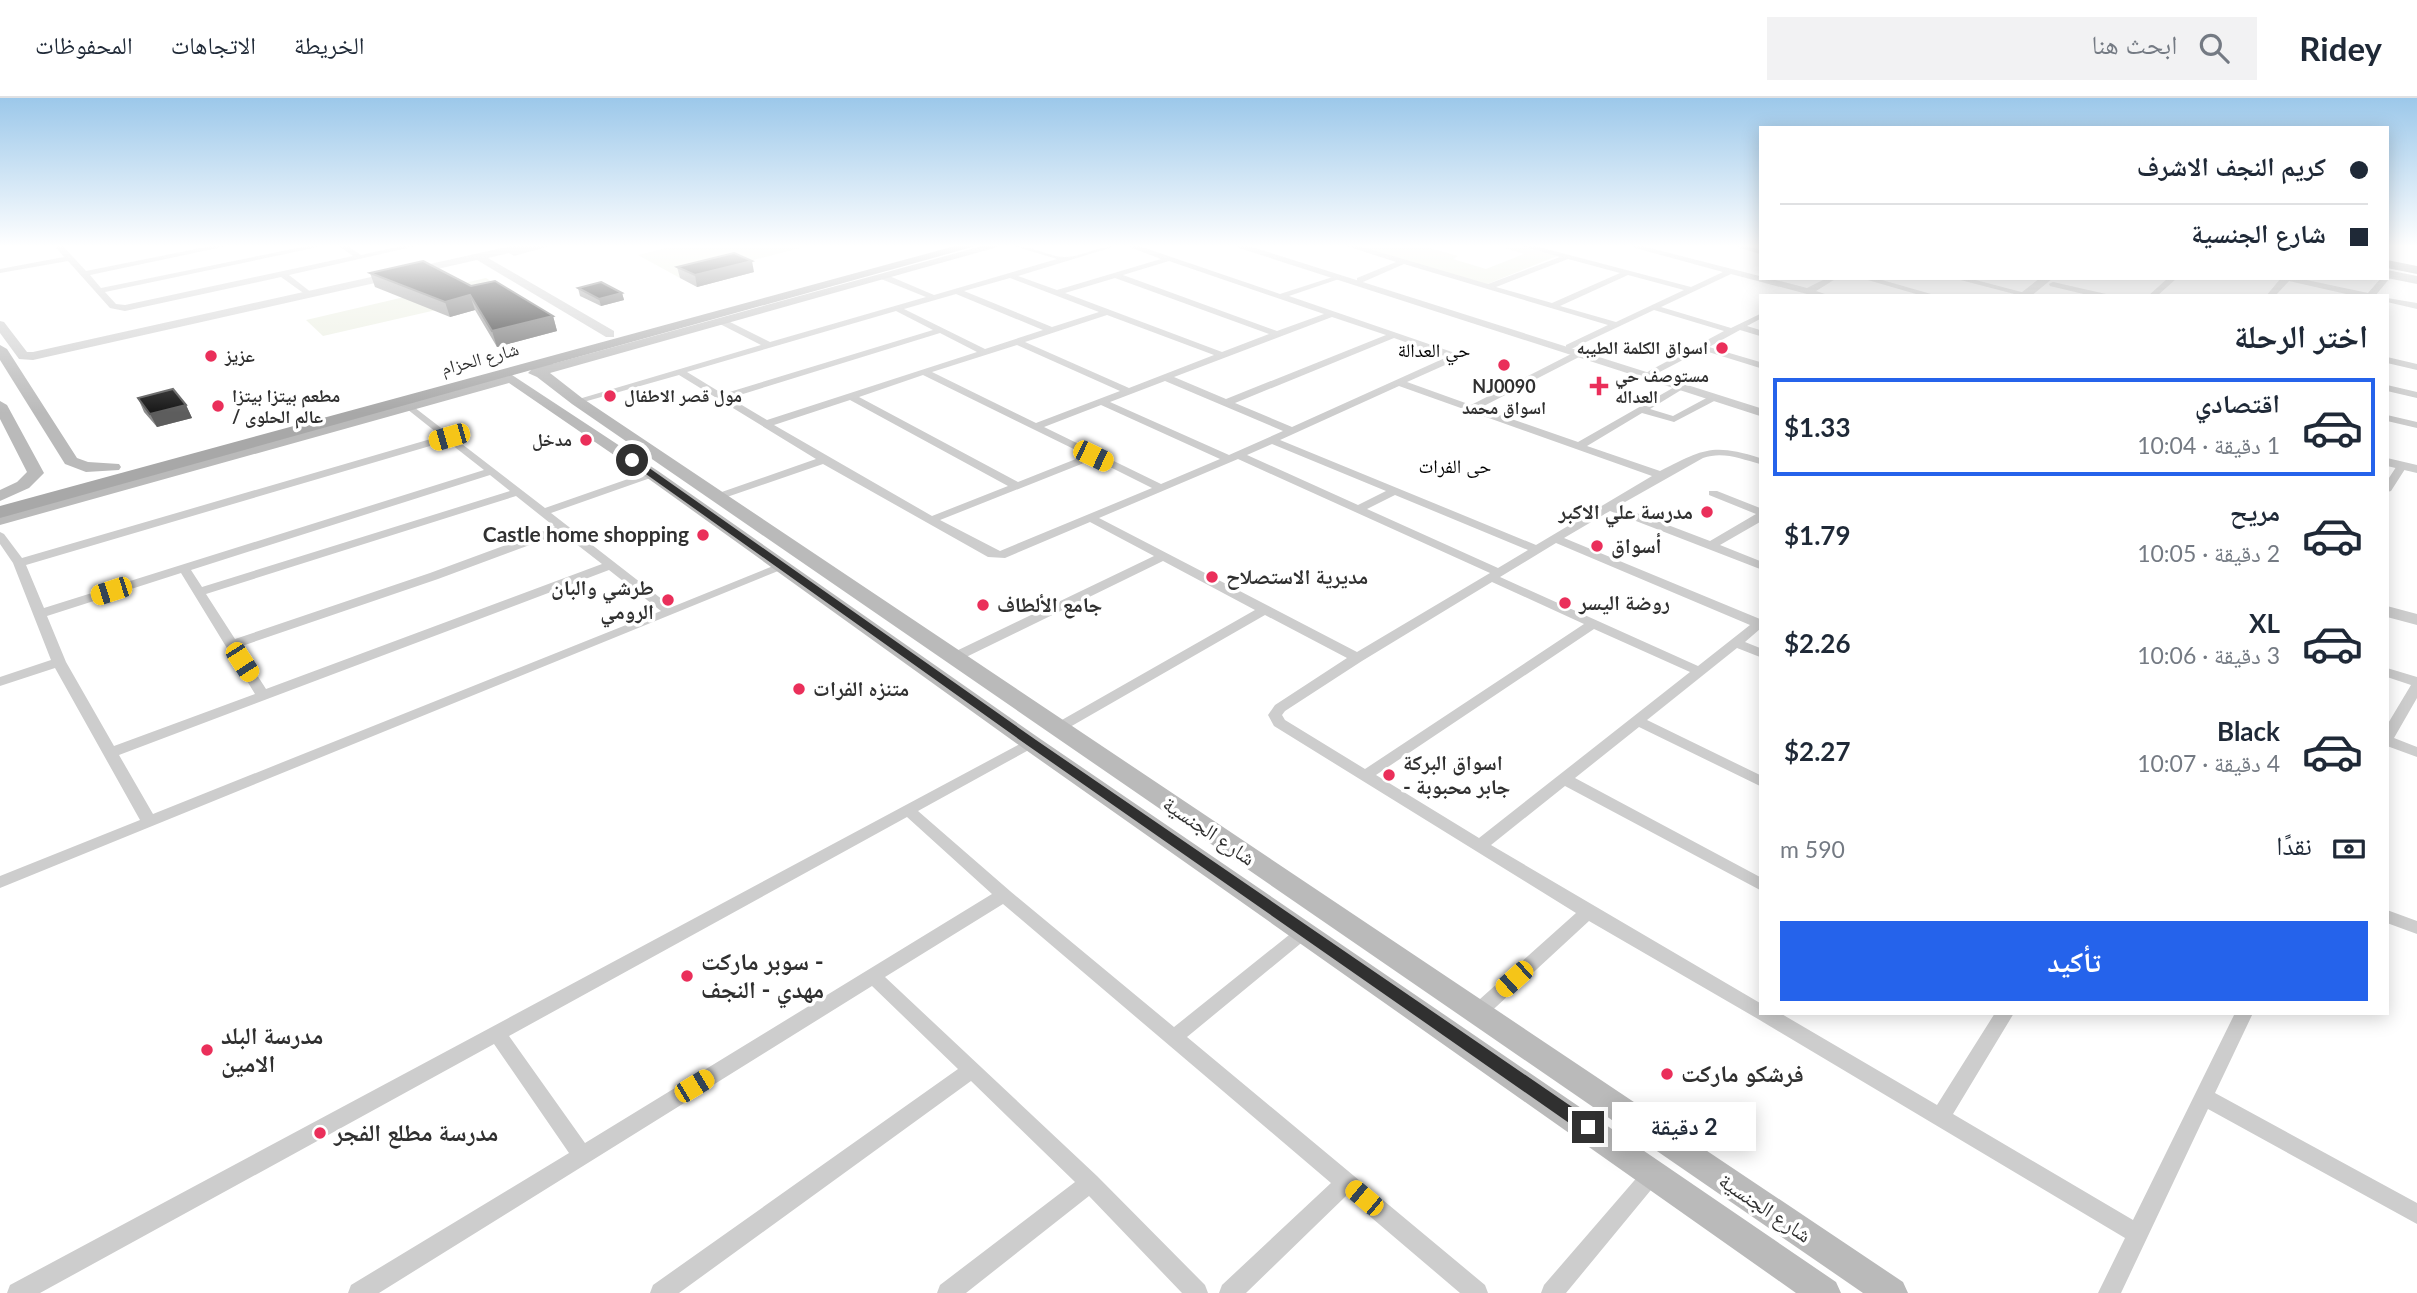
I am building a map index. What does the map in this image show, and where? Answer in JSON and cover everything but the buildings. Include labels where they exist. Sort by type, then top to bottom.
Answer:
[{"type":"main road","name":"شارع الحزام","points":[[0,497],[732,302]]},
{"type":"main road","name":"شارع الحزام","points":[[0,512],[542,367],[765,302]]},
{"type":"main road","points":[[0,520],[407,404],[512,379],[542,367],[792,302]]},
{"type":"main road","points":[[6,345],[12,368],[76,464],[113,467]]},
{"type":"main road","name":"شارع الجنسية","points":[[542,367],[577,401],[907,622],[1058,728],[1891,1293]]},
{"type":"main road","points":[[486,380],[512,379]]},
{"type":"main road","name":"شارع الجنسية","points":[[512,379],[1824,1293]]},
{"type":"main road","points":[[0,405],[36,473],[23,485],[0,497]]},
{"type":"main road","points":[[28,455],[63,446]]},
{"type":"main road","points":[[876,634],[907,622]]},
{"type":"main road","points":[[899,649],[927,637]]},
{"type":"street","points":[[109,302],[113,306],[125,308],[155,302]]},
{"type":"street","points":[[12,368],[34,358],[279,302]]},
{"type":"street","points":[[0,325],[6,345],[23,356],[34,358],[285,302]]},
{"type":"street","points":[[555,302],[610,334]]},
{"type":"street","points":[[577,401],[922,302]]},
{"type":"street","points":[[982,302],[1051,330]]},
{"type":"street","points":[[1080,302],[1224,356]]},
{"type":"street","points":[[1188,302],[1279,335]]},
{"type":"street","points":[[681,372],[824,460],[992,554],[1001,555],[1293,431],[1451,359],[1452,355],[1294,302]]},
{"type":"street","points":[[1417,302],[1652,373],[1759,410]]},
{"type":"street","points":[[1425,302],[1516,332]]},
{"type":"street","points":[[1538,302],[1617,325]]},
{"type":"street","points":[[1552,306],[1562,302]]},
{"type":"street","points":[[1472,408],[1617,325],[1669,302]]},
{"type":"street","points":[[2396,302],[2417,306]]},
{"type":"street","points":[[1655,308],[1759,333]]},
{"type":"street","points":[[898,309],[984,352]]},
{"type":"street","points":[[766,424],[1107,312]]},
{"type":"street","points":[[1035,427],[1331,314]]},
{"type":"street","points":[[1652,373],[1759,317]]},
{"type":"street","points":[[721,321],[771,346]]},
{"type":"street","points":[[723,397],[942,330]]},
{"type":"street","points":[[1226,403],[1393,335]]},
{"type":"street","points":[[1016,341],[1130,392]]},
{"type":"street","points":[[6,345],[99,342]]},
{"type":"street","points":[[1701,347],[1759,365]]},
{"type":"street","points":[[1574,350],[1681,387],[1759,410]]},
{"type":"street","points":[[2389,360],[2417,367]]},
{"type":"street","points":[[923,372],[1161,488]]},
{"type":"street","points":[[1167,378],[1293,431]]},
{"type":"street","points":[[1400,383],[1661,475]]},
{"type":"street","points":[[1578,446],[1681,387]]},
{"type":"street","points":[[2389,388],[2417,395]]},
{"type":"street","points":[[851,396],[1015,485]]},
{"type":"street","points":[[1642,410],[1674,419],[1715,397]]},
{"type":"street","points":[[1102,402],[1358,509],[1593,624],[1699,671]]},
{"type":"street","points":[[407,404],[669,611]]},
{"type":"street","points":[[2389,418],[2417,425]]},
{"type":"street","points":[[19,563],[449,437]]},
{"type":"street","points":[[1272,440],[1536,550]]},
{"type":"street","points":[[1759,461],[1730,450],[1710,450],[1661,475],[1357,657],[1280,708],[1275,715],[1279,723],[1588,912],[1759,1010]]},
{"type":"street","points":[[931,520],[1093,456]]},
{"type":"street","points":[[2389,457],[2406,465],[2389,486]]},
{"type":"street","points":[[720,496],[824,460]]},
{"type":"street","points":[[39,614],[492,471]]},
{"type":"street","points":[[544,512],[652,474]]},
{"type":"street","points":[[1358,509],[1394,491]]},
{"type":"street","points":[[200,592],[518,492]]},
{"type":"street","points":[[1713,494],[1759,514]]},
{"type":"street","points":[[1611,507],[1759,565]]},
{"type":"street","points":[[1711,546],[1759,515]]},
{"type":"street","points":[[1091,518],[1357,657]]},
{"type":"street","points":[[231,645],[564,528]]},
{"type":"street","points":[[0,536],[19,563],[59,662],[149,822]]},
{"type":"street","points":[[1553,538],[1759,624]]},
{"type":"street","points":[[955,657],[1164,556]]},
{"type":"street","points":[[110,753],[611,565]]},
{"type":"street","points":[[0,882],[782,567]]},
{"type":"street","points":[[184,568],[263,695]]},
{"type":"street","points":[[2389,606],[2417,615]]},
{"type":"street","points":[[1058,728],[1264,610]]},
{"type":"street","points":[[2389,612],[2417,620]]},
{"type":"street","points":[[1366,775],[1593,624]]},
{"type":"street","points":[[1481,845],[1759,625]]},
{"type":"street","points":[[1737,643],[1759,653]]},
{"type":"street","points":[[0,682],[59,662]]},
{"type":"street","points":[[2389,673],[2417,684],[2389,736]]},
{"type":"street","points":[[1638,721],[1759,781]]},
{"type":"street","points":[[2389,741],[2417,752]]},
{"type":"street","points":[[18,1293],[1031,743]]},
{"type":"street","points":[[1564,779],[1759,883]]},
{"type":"street","points":[[909,811],[1004,895],[1477,1293]]},
{"type":"street","points":[[359,1293],[1004,895]]},
{"type":"street","points":[[1477,1013],[1588,912]]},
{"type":"street","points":[[2389,917],[2417,929]]},
{"type":"street","points":[[1174,1037],[1305,931]]},
{"type":"street","points":[[874,977],[1090,1183],[1197,1293]]},
{"type":"street","points":[[1767,1015],[2138,1234]]},
{"type":"street","points":[[1940,1117],[2003,1015]]},
{"type":"street","points":[[2109,1293],[2243,1015]]},
{"type":"street","points":[[496,1032],[581,1154]]},
{"type":"street","points":[[660,1293],[972,1070]]},
{"type":"street","points":[[2204,1097],[2417,1214]]},
{"type":"street","points":[[1552,1293],[1653,1173]]},
{"type":"street","points":[[1230,1293],[1346,1182]]},
{"type":"street","points":[[948,1293],[1090,1183]]},
{"type":"shaded area","points":[[384,302],[472,302],[323,336],[306,320]]},
{"type":"place","name":"اسواق الكلمة الطيبه","points":[[1722,348]]},
{"type":"place","name":"عزيز","points":[[211,356]]},
{"type":"place","name":"NJ0090 اسواق محمد","points":[[1504,365]]},
{"type":"place","name":"مستوصف حي العداله","points":[[1599,386]]},
{"type":"place","name":"مول قصر الاطفال","points":[[610,396]]},
{"type":"place","name":"مطعم بيتزا بيتزا / عالم الحلوى","points":[[218,406]]},
{"type":"place","name":"مدخل","points":[[586,440]]},
{"type":"place","name":"مدرسة علي الاكبر","points":[[1707,512]]},
{"type":"place","name":"Castle home shopping","points":[[703,535]]},
{"type":"place","name":"أسواق","points":[[1597,546]]},
{"type":"place","name":"مديرية الاستصلاح","points":[[1212,577]]},
{"type":"place","name":"طرشي والبان الرومي","points":[[668,600]]},
{"type":"place","name":"روضة اليسر","points":[[1565,603]]},
{"type":"place","name":"جامع الألطاف","points":[[983,605]]},
{"type":"place","name":"متنزه الفرات","points":[[799,689]]},
{"type":"place","name":"اسواق البركة - جابر محبوبة","points":[[1389,775]]},
{"type":"place","name":"سوبر ماركت - مهدي - النجف","points":[[687,976]]},
{"type":"place","name":"مدرسة البلد الامين","points":[[207,1050]]},
{"type":"place","name":"فرشكو ماركت","points":[[1667,1074]]},
{"type":"place","name":"مدرسة مطلع الفجر","points":[[320,1133]]},
{"type":"district","name":"حي العدالة","points":[[1434,350]]},
{"type":"district","name":"حی الفرات","points":[[1455,466]]},
{"type":"route","points":[[632,460],[1031,743],[1588,1127]]}]
